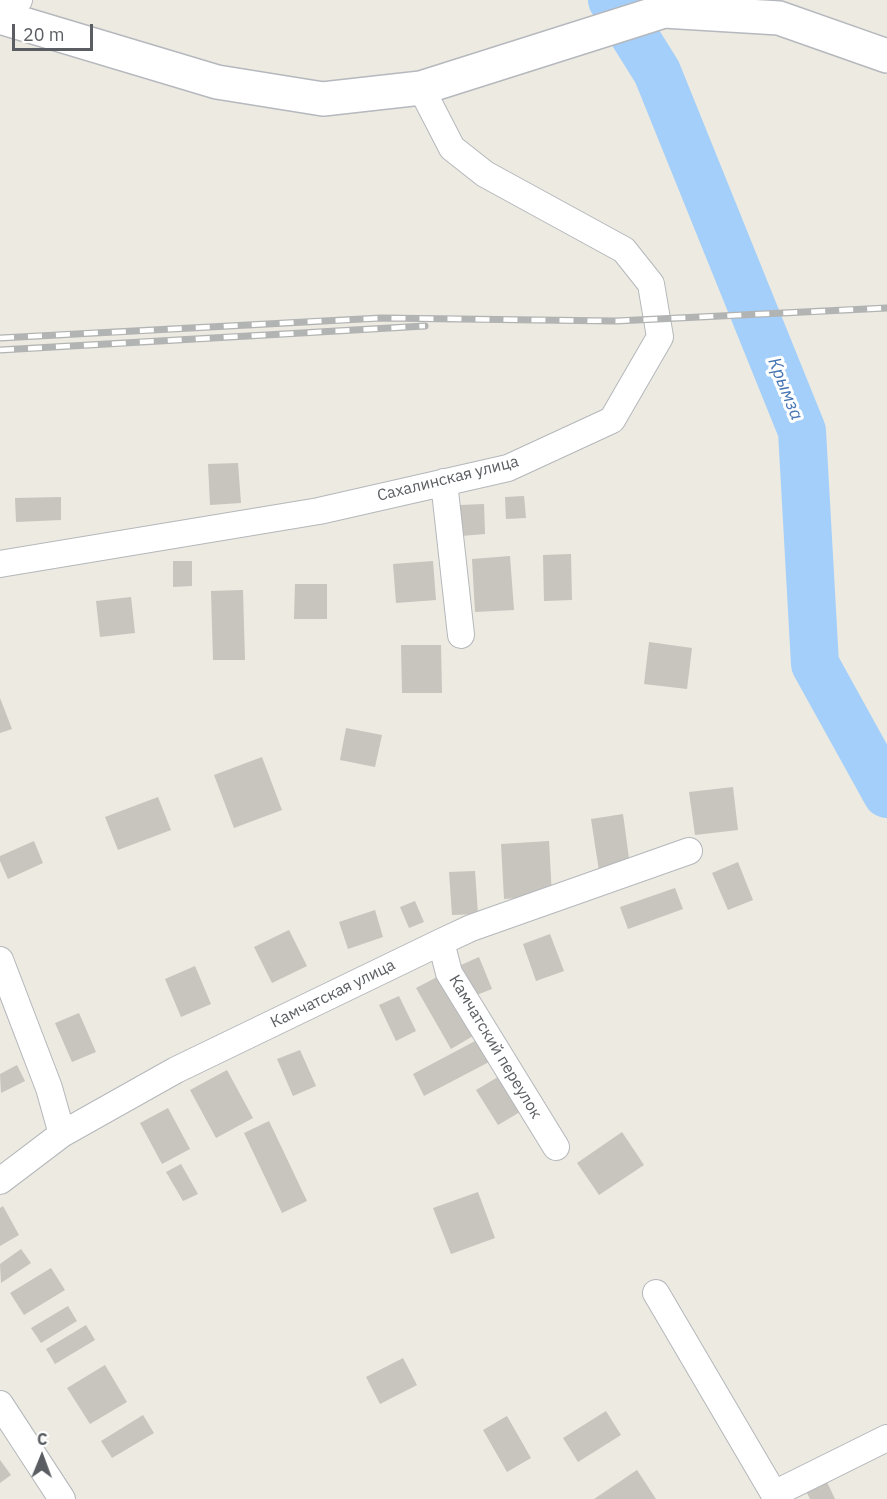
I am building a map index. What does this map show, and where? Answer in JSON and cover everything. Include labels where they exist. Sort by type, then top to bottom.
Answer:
[{"type":"street","points":[[0,11],[19,0]]},
{"type":"street","points":[[0,17],[217,82],[323,99],[421,88],[664,11],[779,18],[887,56]]},
{"type":"street","name":"Сахалинская улица","points":[[0,564],[319,511],[508,468],[612,420],[660,337],[651,284],[624,249],[484,174],[452,147],[421,88]]},
{"type":"street","points":[[444,482],[461,635]]},
{"type":"street","name":"Камчатская улица","points":[[0,1181],[62,1134],[176,1070],[441,942],[471,928],[689,851]]},
{"type":"street","name":"Камчатский переулок","points":[[441,942],[449,973],[556,1148]]},
{"type":"street","points":[[0,960],[49,1088],[62,1134]]},
{"type":"street","points":[[656,1293],[776,1496],[887,1438]]},
{"type":"street","points":[[0,1404],[62,1499]]},
{"type":"building","points":[[238,463],[241,503],[210,505],[208,464]]},
{"type":"building","points":[[524,496],[526,518],[506,519],[505,497]]},
{"type":"building","points":[[61,497],[61,520],[16,522],[15,498]]},
{"type":"building","points":[[484,504],[485,534],[461,536],[460,505]]},
{"type":"building","points":[[571,554],[572,600],[544,601],[543,555]]},
{"type":"building","points":[[510,556],[514,610],[475,612],[472,559]]},
{"type":"building","points":[[173,561],[192,561],[192,586],[173,587]]},
{"type":"building","points":[[433,561],[436,600],[396,603],[393,564]]},
{"type":"building","points":[[295,584],[327,584],[327,619],[294,619]]},
{"type":"building","points":[[243,590],[245,660],[213,660],[211,591]]},
{"type":"building","points":[[131,597],[135,633],[100,637],[96,601]]},
{"type":"building","points":[[649,642],[692,648],[687,689],[644,684]]},
{"type":"building","points":[[401,645],[441,645],[442,693],[402,693]]},
{"type":"building","points":[[0,698],[12,729],[0,733]]},
{"type":"building","points":[[346,728],[382,735],[375,767],[340,760]]},
{"type":"building","points":[[262,757],[282,810],[234,828],[214,775]]},
{"type":"building","points":[[733,787],[738,830],[695,835],[689,792]]},
{"type":"building","points":[[158,797],[171,830],[118,850],[105,817]]},
{"type":"building","points":[[623,814],[630,866],[599,871],[591,819]]},
{"type":"building","points":[[34,841],[43,863],[8,879],[0,856]]},
{"type":"building","points":[[549,841],[552,896],[504,899],[501,844]]},
{"type":"building","points":[[738,862],[753,900],[728,910],[712,873]]},
{"type":"building","points":[[475,871],[478,914],[452,915],[449,872]]},
{"type":"building","points":[[675,888],[683,909],[628,929],[620,907]]},
{"type":"building","points":[[415,901],[424,922],[409,928],[400,907]]},
{"type":"building","points":[[375,910],[383,937],[348,949],[339,922]]},
{"type":"building","points":[[289,930],[307,966],[272,983],[254,947]]},
{"type":"building","points":[[550,934],[564,971],[536,981],[523,944]]},
{"type":"building","points":[[479,957],[492,989],[474,996],[461,965]]},
{"type":"building","points":[[195,966],[211,1004],[181,1017],[165,979]]},
{"type":"building","points":[[439,976],[473,1036],[451,1049],[416,988]]},
{"type":"building","points":[[399,996],[416,1031],[396,1041],[379,1005]]},
{"type":"building","points":[[79,1013],[96,1052],[72,1062],[55,1023]]},
{"type":"building","points":[[477,1040],[489,1062],[424,1096],[413,1074]]},
{"type":"building","points":[[300,1050],[316,1086],[293,1096],[277,1059]]},
{"type":"building","points":[[17,1065],[25,1081],[1,1093],[0,1074]]},
{"type":"building","points":[[227,1070],[253,1118],[216,1138],[190,1090]]},
{"type":"building","points":[[498,1077],[520,1112],[498,1125],[476,1090]]},
{"type":"building","points":[[168,1108],[190,1149],[162,1164],[140,1123]]},
{"type":"building","points":[[269,1121],[307,1201],[282,1213],[244,1133]]},
{"type":"building","points":[[622,1132],[644,1165],[599,1195],[577,1163]]},
{"type":"building","points":[[181,1164],[198,1194],[183,1201],[166,1172]]},
{"type":"building","points":[[478,1192],[495,1238],[451,1254],[433,1208]]},
{"type":"building","points":[[3,1206],[19,1235],[0,1246],[0,1208]]},
{"type":"building","points":[[21,1249],[31,1263],[1,1283],[0,1264]]},
{"type":"building","points":[[51,1268],[65,1290],[24,1315],[10,1293]]},
{"type":"building","points":[[68,1306],[77,1321],[41,1343],[31,1328]]},
{"type":"building","points":[[86,1325],[95,1340],[55,1364],[46,1349]]},
{"type":"building","points":[[403,1358],[417,1385],[380,1404],[366,1377]]},
{"type":"building","points":[[105,1365],[127,1402],[90,1424],[67,1388]]},
{"type":"building","points":[[606,1411],[621,1435],[578,1462],[563,1438]]},
{"type":"building","points":[[143,1415],[154,1433],[112,1458],[101,1441]]},
{"type":"building","points":[[507,1416],[531,1458],[507,1472],[483,1430]]},
{"type":"building","points":[[0,1460],[11,1475],[0,1483]]},
{"type":"building","points":[[637,1470],[656,1499],[594,1499]]},
{"type":"building","points":[[826,1480],[835,1499],[810,1499],[805,1489]]},
{"type":"waterway","name":"Крымза","points":[[612,0],[657,72],[802,431],[815,664],[887,794]]},
{"type":"railway","points":[[0,338],[381,318],[616,321],[887,308]]},
{"type":"railway","points":[[0,350],[425,326]]}]
